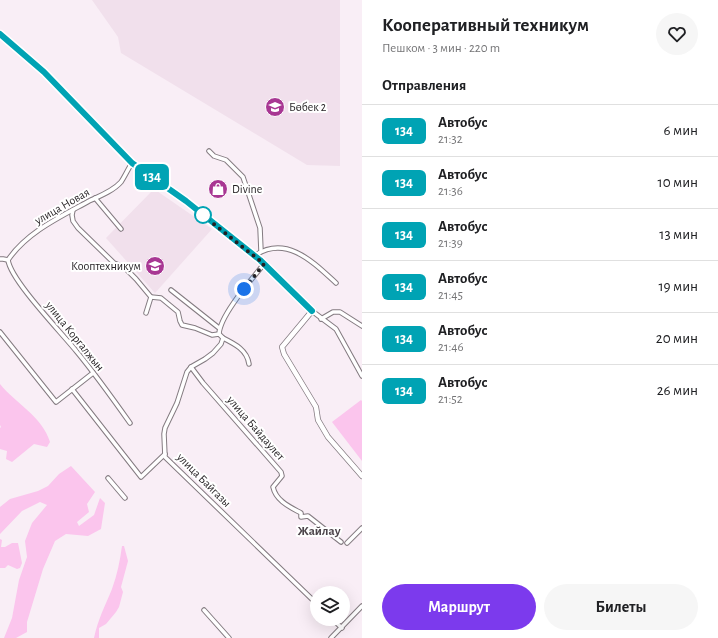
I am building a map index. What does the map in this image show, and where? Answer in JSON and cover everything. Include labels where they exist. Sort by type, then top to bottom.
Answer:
[{"type":"street","points":[[0,34],[44,72],[132,163],[186,201],[264,264],[312,311],[336,329],[362,376]]},
{"type":"street","points":[[209,151],[214,156],[226,160],[243,177],[260,228],[261,251]]},
{"type":"street","name":"улица Новая","points":[[8,260],[16,249],[28,238],[56,219],[109,191],[120,182],[132,163]]},
{"type":"street","points":[[95,198],[121,228]]},
{"type":"street","points":[[73,210],[73,221],[78,228],[114,263],[124,268],[132,275],[151,297],[161,298],[178,312],[182,325],[212,334],[219,334],[243,350],[248,358],[249,364]]},
{"type":"street","points":[[254,256],[261,251],[275,247],[284,248],[301,255],[336,283]]},
{"type":"street","points":[[0,259],[8,260]]},
{"type":"street","name":"улица Коргалжын","points":[[8,260],[9,267],[23,287],[77,352],[130,423]]},
{"type":"street","points":[[219,334],[219,328],[235,301],[264,264]]},
{"type":"street","points":[[171,290],[219,328]]},
{"type":"street","points":[[146,313],[151,297]]},
{"type":"street","points":[[312,311],[282,347],[284,354],[316,406],[318,420],[328,437],[362,476]]},
{"type":"street","points":[[321,319],[333,312],[340,312],[362,326]]},
{"type":"street","points":[[0,332],[56,402],[93,373]]},
{"type":"street","points":[[165,454],[165,428],[177,403],[187,372],[191,367],[213,353],[221,344],[223,338]]},
{"type":"street","name":"улица Байдаулет","points":[[191,367],[203,383],[281,472],[282,476],[273,490],[283,503],[301,513],[301,517],[308,516],[341,542]]},
{"type":"street","name":"улица Байгазы","points":[[72,389],[141,477],[165,454],[165,457],[310,597]]},
{"type":"street","points":[[108,478],[125,498]]},
{"type":"street","points":[[347,544],[362,528]]},
{"type":"street","points":[[331,638],[362,606]]},
{"type":"street","points":[[204,610],[229,638]]},
{"type":"shaded area","name":"Бөбек 2","points":[[92,0],[340,0],[340,166],[307,165],[121,53],[118,37]]},
{"type":"shaded area","name":"Кооптехникум","points":[[154,189],[212,229],[155,293],[106,238]]},
{"type":"shaded area","points":[[0,384],[35,417],[46,433],[50,442],[47,447],[34,444],[12,462],[6,459],[7,451],[0,449]]},
{"type":"shaded area","points":[[361,400],[362,401],[362,461],[332,422]]},
{"type":"shaded area","points":[[71,466],[95,492],[87,504],[89,512],[77,522],[79,526],[94,515],[100,498],[105,503],[101,529],[88,536],[66,534],[55,541],[43,569],[27,622],[27,632],[16,638],[4,638],[12,618],[19,580],[27,557],[25,541],[32,523],[47,505],[40,502],[22,511],[0,534],[0,507],[10,499],[38,491],[48,486],[59,474]]},
{"type":"shaded area","points":[[0,539],[2,540],[1,547],[5,547],[12,543],[18,543],[22,563],[20,568],[17,569],[8,565],[5,568],[0,568]]},
{"type":"shaded area","points":[[122,546],[124,546],[128,561],[121,587],[123,592],[119,607],[106,624],[99,628],[99,638],[94,638],[112,589]]},
{"type":"bus line","name":"134","points":[[0,34],[44,72],[132,163],[186,201],[260,260],[312,311]]},
{"type":"place","name":"Бөбек 2","points":[[275,107]]},
{"type":"place","name":"Divine","points":[[218,189]]},
{"type":"place","name":"Кооптехникум","points":[[155,266]]},
{"type":"district","name":"Жайлау","points":[[319,530]]},
{"type":"route","points":[[203,215],[200,213],[264,264],[244,289]]}]
